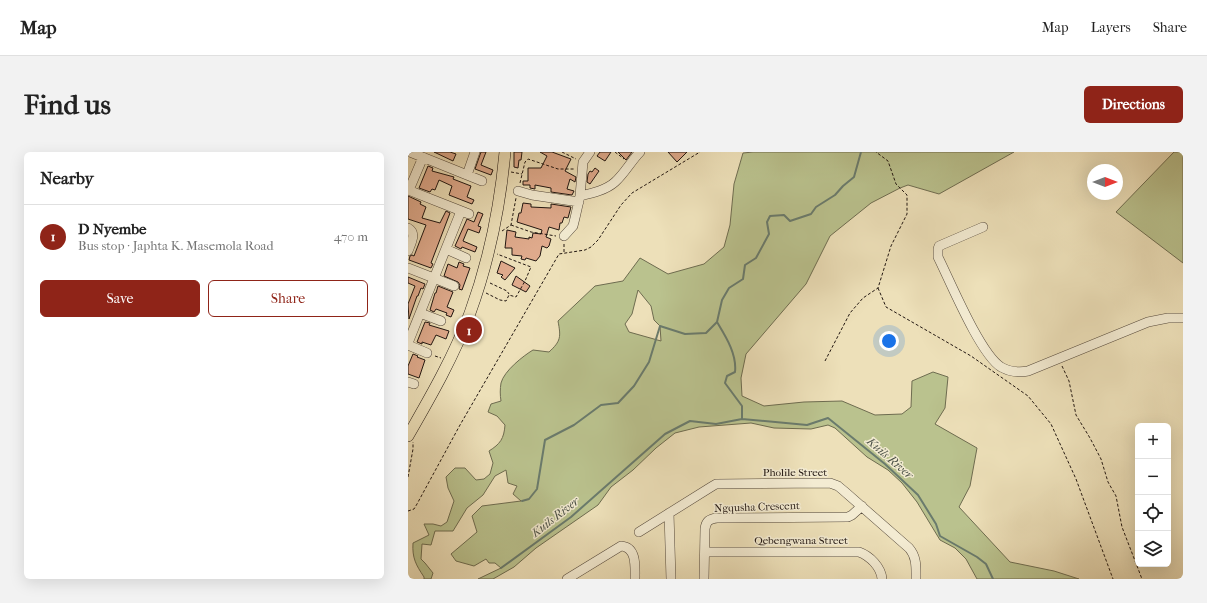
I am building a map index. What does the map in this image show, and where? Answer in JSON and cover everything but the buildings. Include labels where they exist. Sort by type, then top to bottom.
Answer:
[{"type":"main road","points":[[410,437],[452,355],[474,303],[493,231],[501,188],[505,152]]},
{"type":"street","points":[[410,152],[482,181]]},
{"type":"street","points":[[467,175],[475,152]]},
{"type":"street","points":[[559,236],[573,226],[580,199],[582,166],[590,152]]},
{"type":"street","points":[[518,191],[532,195],[580,199],[609,186],[616,181],[640,152]]},
{"type":"street","points":[[423,157],[409,190],[465,213],[446,249],[408,344],[427,353]]},
{"type":"street","points":[[983,227],[939,246],[938,257],[974,329],[1000,366],[1012,372],[1028,371],[1148,322],[1168,318],[1183,318]]},
{"type":"street","points":[[408,228],[412,231],[413,235],[408,251]]},
{"type":"street","points":[[446,249],[466,258]]},
{"type":"street","points":[[408,268],[454,286]]},
{"type":"street","points":[[420,313],[441,321]]},
{"type":"street","name":"Pholile Street","points":[[639,532],[669,512],[711,487],[719,484],[830,483],[838,486],[912,551],[915,558],[916,579]]},
{"type":"street","name":"Ngqusha Crescent","points":[[704,579],[706,524],[708,520],[712,518],[848,517],[862,506]]},
{"type":"street","points":[[669,512],[671,579]]},
{"type":"street","points":[[567,579],[579,575],[618,547],[623,546],[630,550],[634,556],[636,579]]},
{"type":"street","name":"Qebengwana Street","points":[[705,552],[859,552],[864,554],[879,568],[882,579]]},
{"type":"path","points":[[562,152],[582,166]]},
{"type":"path","points":[[615,152],[629,164]]},
{"type":"path","points":[[408,511],[414,509],[417,504],[460,425],[558,254],[585,250],[591,247],[598,240],[621,205],[632,193],[700,152]]},
{"type":"path","points":[[825,361],[850,313],[863,298],[878,288],[891,246],[908,214],[907,195],[896,184],[888,161],[876,152]]},
{"type":"path","points":[[498,232],[511,225],[525,162],[528,159],[565,170],[582,166]]},
{"type":"path","points":[[508,172],[522,174]]},
{"type":"path","points":[[511,225],[531,232],[559,236],[564,252]]},
{"type":"path","points":[[489,282],[507,291],[509,295],[516,297],[526,281],[531,267],[496,254]]},
{"type":"path","points":[[878,288],[886,307],[971,356],[1028,396],[1051,424],[1076,479],[1113,579]]},
{"type":"path","points":[[481,291],[500,300],[506,301],[509,295]]},
{"type":"path","points":[[427,353],[444,359]]},
{"type":"path","points":[[1059,358],[1069,381],[1076,415],[1101,459],[1108,482],[1116,496],[1122,526],[1142,579]]},
{"type":"path","points":[[408,477],[413,449],[410,437]]},
{"type":"green space","points":[[1014,152],[939,194],[908,185],[900,188],[871,203],[830,236],[806,284],[746,354],[741,378],[742,396],[764,406],[804,402],[842,401],[875,415],[902,414],[911,407],[912,381],[933,372],[948,377],[945,408],[935,424],[977,448],[970,486],[959,507],[1010,562],[1054,571],[1079,579],[977,579],[966,559],[955,548],[940,540],[917,502],[902,483],[888,470],[867,457],[835,428],[828,425],[811,429],[774,428],[751,423],[699,427],[675,433],[611,487],[598,505],[536,548],[514,567],[493,579],[478,579],[501,568],[495,563],[489,563],[486,559],[474,566],[456,561],[451,554],[477,532],[472,516],[482,506],[521,501],[513,494],[517,486],[508,483],[506,470],[495,476],[483,495],[467,508],[453,531],[435,531],[431,545],[422,544],[421,559],[433,573],[431,579],[424,579],[415,561],[413,543],[429,535],[424,524],[441,526],[447,522],[454,501],[448,488],[446,477],[455,468],[465,468],[476,480],[484,479],[490,474],[493,463],[489,451],[501,441],[504,434],[505,425],[497,416],[488,412],[491,404],[501,401],[500,392],[503,378],[519,360],[533,350],[549,352],[558,342],[560,331],[558,321],[595,286],[623,281],[640,258],[668,274],[704,264],[724,247],[730,225],[734,184],[743,153]],"holes":[[[638,290],[651,306],[654,320],[660,326],[661,341],[629,332],[625,324],[632,314]]]},
{"type":"green space","points":[[1174,152],[1183,152],[1183,263],[1116,212]]},
{"type":"waterway","name":"Kuils River","points":[[522,501],[529,499],[537,489],[545,440],[574,425],[601,405],[618,403],[634,386],[649,362],[660,326],[685,334],[706,333],[717,322],[722,300],[729,288],[743,279],[745,265],[756,258],[769,234],[767,222],[770,216],[784,215],[790,221],[811,214],[816,207],[835,195],[854,177],[861,152]]},
{"type":"waterway","name":"Kuils River","points":[[717,322],[733,352],[735,372],[727,376],[725,383],[742,406],[742,419]]},
{"type":"waterway","name":"Kuils River","points":[[501,568],[571,517],[665,434],[690,421],[716,424],[742,419],[807,425],[828,418],[885,464],[918,495],[936,524],[940,536],[977,557],[986,564],[993,579]]},
{"type":"place","name":"D Nyembe","points":[[469,330]]}]
